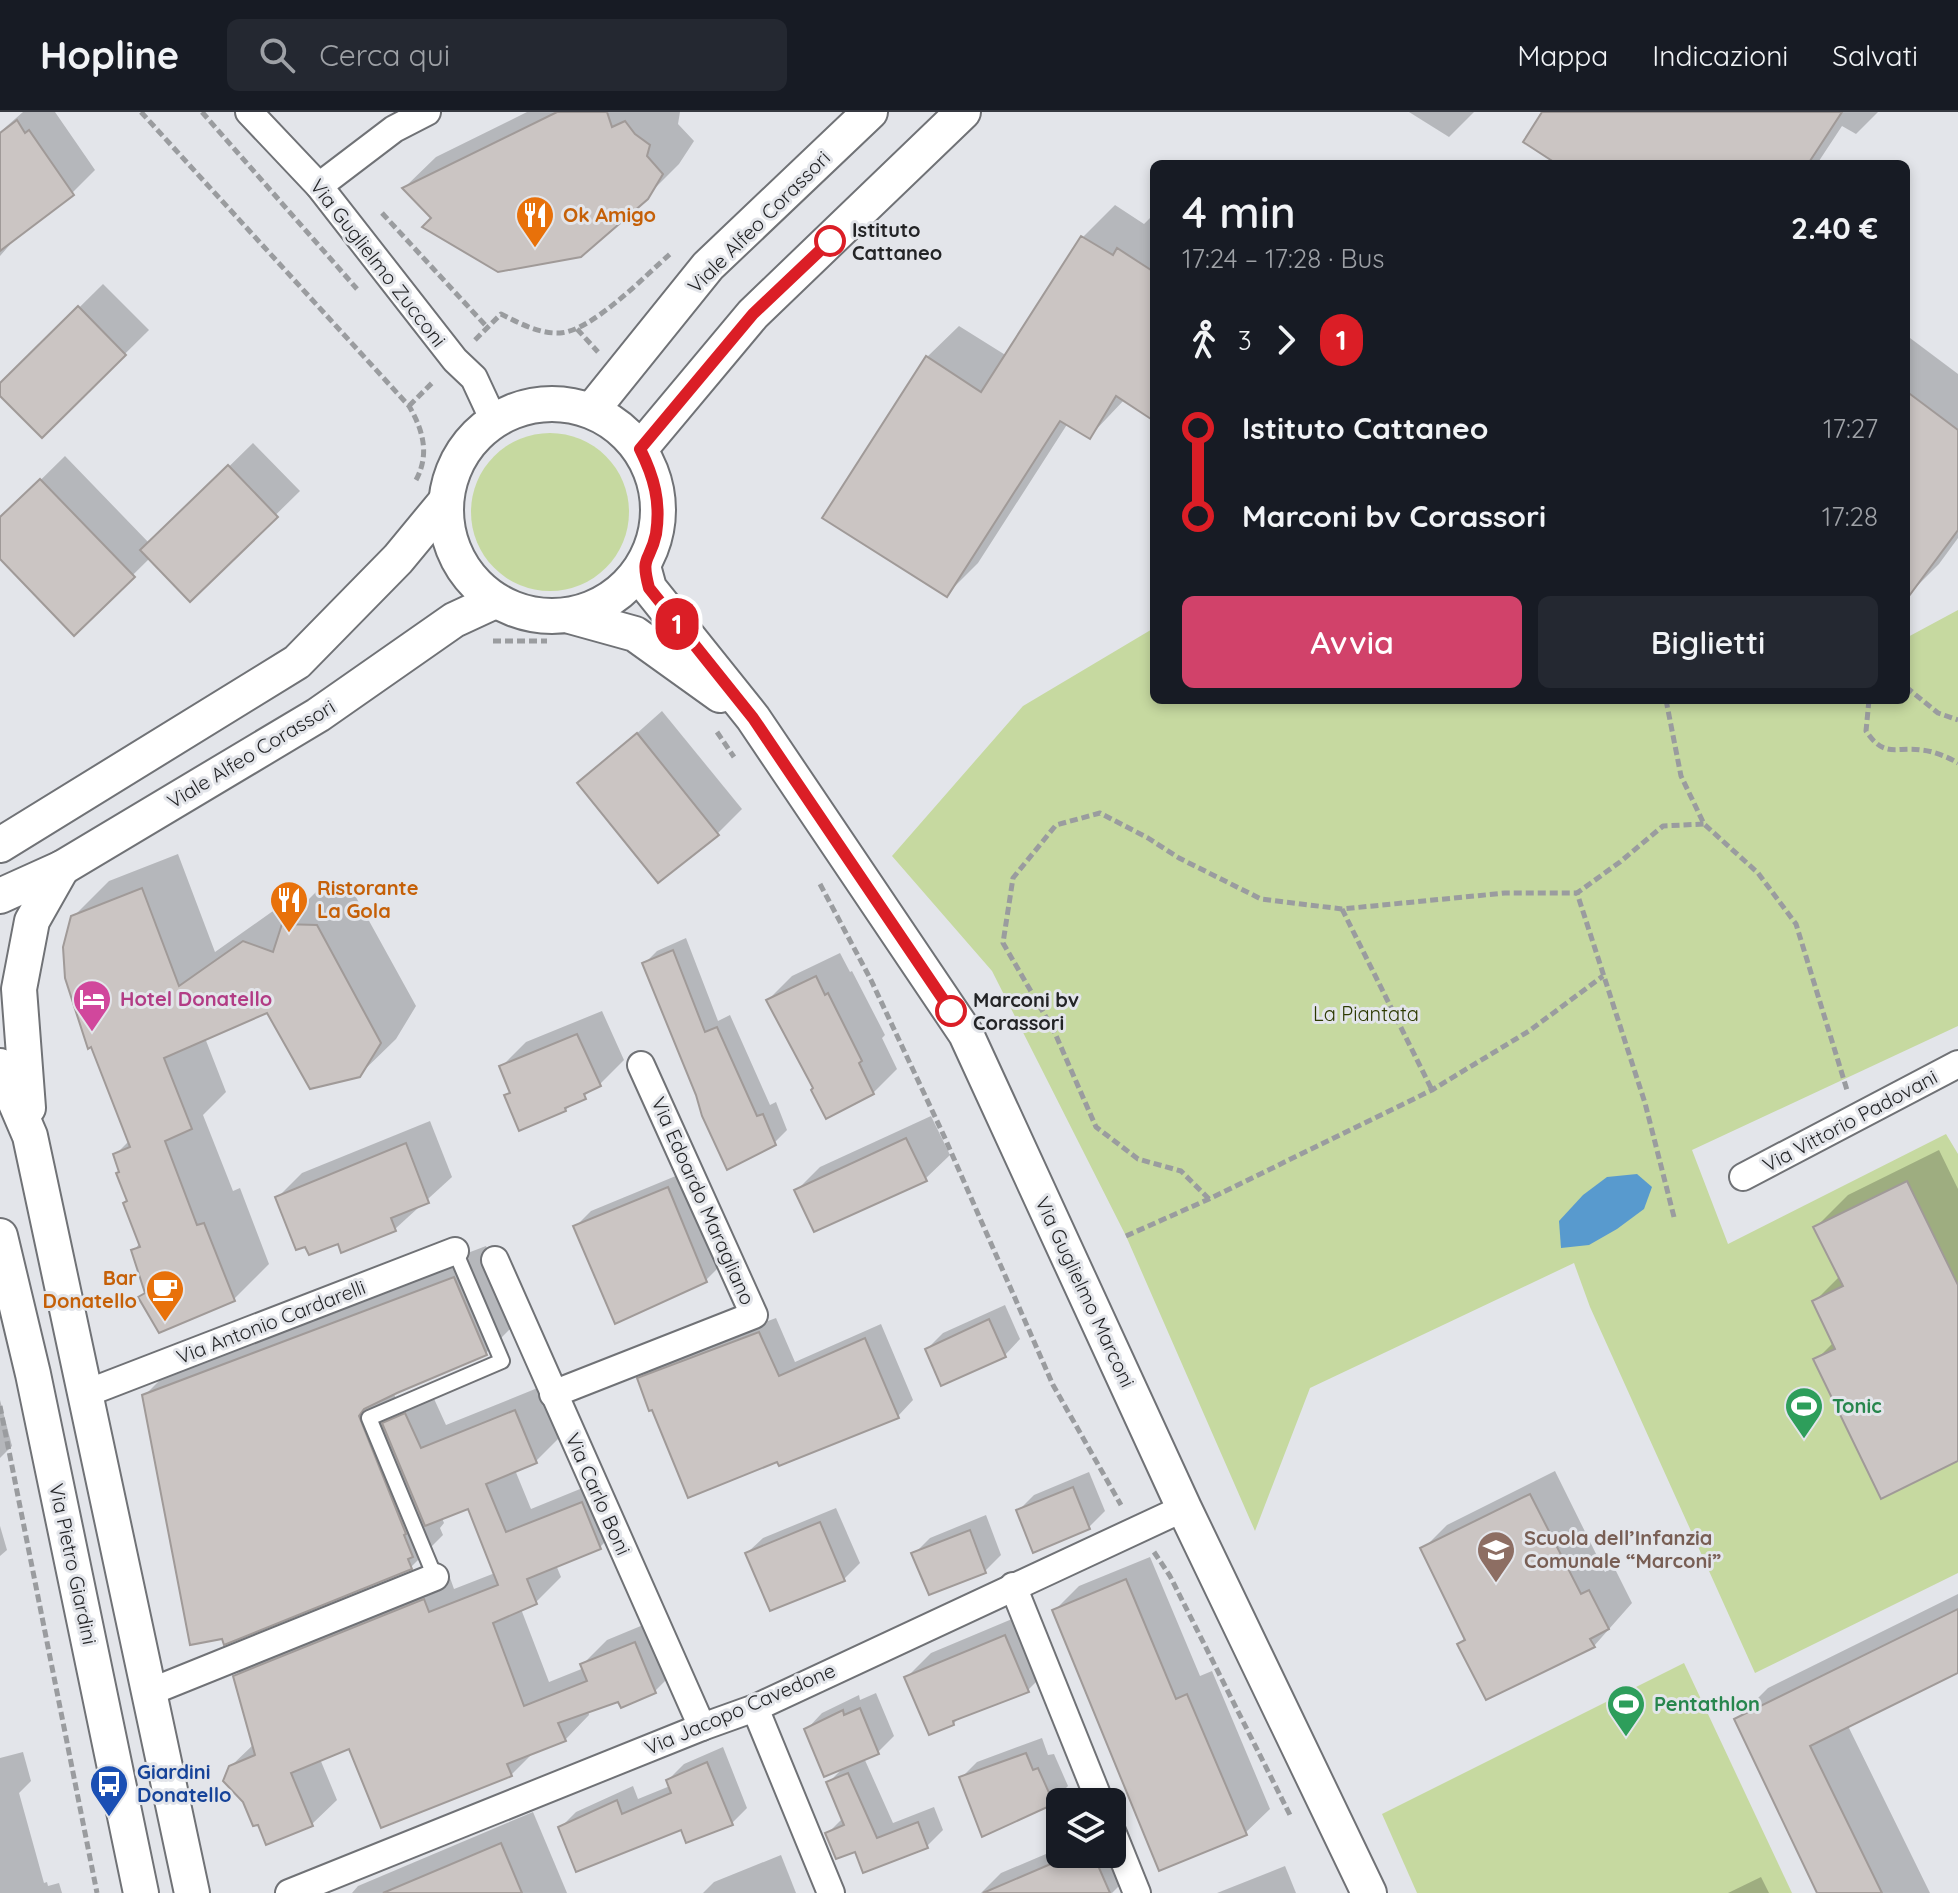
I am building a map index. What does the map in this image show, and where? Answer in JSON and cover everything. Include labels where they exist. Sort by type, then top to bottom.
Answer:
[{"type":"street","name":"Via Guglielmo Zucconi","points":[[249,112],[319,186],[455,360],[474,378],[494,421]]},
{"type":"street","points":[[319,186],[342,168],[389,120],[427,112]]},
{"type":"street","name":"Viale Alfeo Corassori","points":[[592,410],[708,266],[870,112]]},
{"type":"street","points":[[640,449],[753,314],[963,112]]},
{"type":"street","points":[[558,403],[592,410],[619,426],[640,449],[653,477],[659,507],[655,538],[643,566],[612,598],[563,628],[495,601],[467,574],[450,540],[446,501],[454,470],[464,451],[494,421],[525,407],[558,403]]},
{"type":"street","points":[[3,840],[297,662],[398,559],[446,501]]},
{"type":"street","name":"Via Guglielmo Marconi","points":[[643,566],[649,588],[753,718],[966,1034],[1184,1508],[1369,1893]]},
{"type":"street","name":"Viale Alfeo Corassori","points":[[0,896],[62,868],[318,715],[454,620],[495,601]]},
{"type":"street","name":"Via Guglielmo Marconi","points":[[563,628],[635,634],[753,718]]},
{"type":"street","points":[[62,868],[32,921],[19,989],[30,1136],[192,1893]]},
{"type":"street","name":"Via Edoardo Maragliano","points":[[553,1394],[754,1315],[641,1065]]},
{"type":"street","points":[[0,1066],[30,1136]]},
{"type":"street","name":"Via Vittorio Padovani","points":[[1743,1177],[1957,1066]]},
{"type":"street","name":"Via Pietro Giardini","points":[[0,1236],[33,1374],[141,1893]]},
{"type":"street","name":"Via Antonio Cardarelli","points":[[87,1393],[455,1251]]},
{"type":"street","name":"Via Carlo Boni","points":[[495,1260],[702,1727]]},
{"type":"street","name":"Via Jacopo Cavedone","points":[[289,1893],[755,1708],[1184,1508]]},
{"type":"street","points":[[150,1692],[435,1577]]},
{"type":"street","points":[[1013,1586],[1094,1788]]},
{"type":"street","points":[[755,1708],[831,1893]]},
{"type":"street","points":[[1126,1866],[1137,1893]]},
{"type":"lane","points":[[435,1577],[369,1418],[502,1361],[455,1251]]},
{"type":"path","points":[[141,112],[409,406],[424,436],[424,454],[415,483]]},
{"type":"path","points":[[202,112],[365,298]]},
{"type":"path","points":[[342,168],[487,327]]},
{"type":"path","points":[[409,406],[501,314],[528,327],[549,332],[577,329],[593,320],[680,246]]},
{"type":"path","points":[[454,620],[477,644],[563,628]]},
{"type":"path","points":[[1910,690],[1938,713],[1958,720]]},
{"type":"path","points":[[1667,704],[1681,776],[1704,824],[1758,873],[1796,924],[1842,1080],[1860,1116]]},
{"type":"path","points":[[1868,704],[1866,731],[1876,745],[1894,752],[1922,750],[1958,763]]},
{"type":"path","points":[[713,728],[739,764]]},
{"type":"path","points":[[1209,1199],[1181,1171],[1138,1159],[1096,1127],[1054,1031],[1003,943],[1013,878],[1056,825],[1100,813],[1179,858],[1261,899],[1342,909],[1505,893],[1577,893],[1663,826],[1704,824]]},
{"type":"path","points":[[815,873],[871,980],[944,1136],[1053,1385],[1124,1510],[1170,1576],[1295,1825]]},
{"type":"path","points":[[1577,893],[1645,1103],[1674,1217]]},
{"type":"path","points":[[1342,909],[1432,1090]]},
{"type":"path","points":[[1126,1236],[1432,1090],[1529,1031],[1603,976]]},
{"type":"path","points":[[0,1406],[97,1893]]},
{"type":"green space","points":[[550,433],[580,439],[606,456],[623,482],[629,512],[623,542],[606,568],[580,585],[550,591],[520,585],[494,568],[477,542],[471,512],[477,482],[494,456],[520,439]]},
{"type":"green space","name":"La Piantata","points":[[1958,610],[1958,1026],[1692,1150],[1728,1244],[1946,1134],[1958,1154],[1958,1573],[1755,1673],[1590,1307],[1574,1263],[1310,1388],[1255,1531],[1126,1236],[992,971],[892,856],[1023,706],[1150,630],[1150,704],[1910,704],[1910,636]]},
{"type":"green space","name":"Pentathlon","points":[[1684,1663],[1792,1893],[1417,1893],[1382,1814]]},
{"type":"water","points":[[1637,1174],[1652,1187],[1644,1209],[1589,1245],[1561,1248],[1559,1221],[1583,1195],[1607,1177]]},
{"type":"building","points":[[557,112],[607,112],[612,127],[625,121],[635,134],[650,145],[647,156],[663,174],[648,199],[581,257],[498,272],[422,227],[431,218],[402,188]]},
{"type":"building","points":[[1542,112],[1842,112],[1811,160],[1551,160],[1523,142]]},
{"type":"building","points":[[17,120],[25,133],[29,130],[74,195],[0,251],[0,133]]},
{"type":"building","points":[[1081,236],[1113,255],[1117,248],[1150,269],[1150,418],[1116,396],[1090,439],[1060,421],[947,597],[822,518],[926,356],[981,392]]},
{"type":"building","points":[[78,306],[126,355],[42,438],[0,396],[0,383]]},
{"type":"building","points":[[1910,394],[1958,430],[1958,530],[1910,595]]},
{"type":"building","points":[[228,465],[278,517],[190,602],[140,550]]},
{"type":"building","points":[[40,479],[135,577],[74,636],[0,559],[0,517]]},
{"type":"building","points":[[637,733],[719,835],[658,883],[577,783]]},
{"type":"building","points":[[142,888],[179,986],[243,941],[273,952],[282,924],[317,925],[381,1043],[360,1077],[310,1089],[267,1013],[164,1058],[192,1129],[165,1141],[197,1225],[204,1223],[235,1301],[159,1333],[138,1297],[145,1293],[131,1250],[140,1247],[123,1203],[127,1201],[116,1173],[119,1172],[113,1154],[130,1147],[91,1047],[88,1049],[65,978],[63,947],[71,916]]},
{"type":"building","points":[[673,950],[705,1032],[717,1027],[757,1116],[763,1114],[776,1145],[727,1170],[702,1116],[642,963]]},
{"type":"building","points":[[816,976],[825,995],[828,993],[862,1061],[859,1063],[874,1094],[826,1119],[766,1000]]},
{"type":"building","points":[[577,1034],[601,1086],[584,1094],[586,1099],[565,1108],[566,1111],[519,1131],[504,1095],[510,1093],[499,1066]]},
{"type":"building","points":[[906,1138],[927,1181],[814,1232],[794,1190]]},
{"type":"building","points":[[406,1143],[429,1203],[391,1218],[396,1231],[341,1253],[338,1244],[309,1255],[305,1247],[296,1250],[275,1197]]},
{"type":"building","points":[[1907,1181],[1958,1285],[1958,1461],[1881,1499],[1813,1359],[1835,1349],[1812,1301],[1843,1286],[1813,1227]]},
{"type":"building","points":[[668,1187],[707,1282],[615,1324],[573,1226]]},
{"type":"building","points":[[454,1277],[487,1355],[397,1393],[364,1409],[359,1416],[406,1534],[413,1557],[408,1559],[412,1569],[224,1645],[222,1639],[190,1645],[142,1395]]},
{"type":"building","points":[[989,1319],[1006,1357],[941,1386],[925,1349]]},
{"type":"building","points":[[759,1332],[779,1376],[865,1338],[899,1418],[688,1498],[637,1378]]},
{"type":"building","points":[[515,1410],[537,1463],[486,1484],[506,1532],[582,1502],[601,1549],[527,1579],[537,1604],[493,1623],[524,1706],[587,1681],[580,1664],[635,1642],[656,1693],[621,1708],[618,1702],[558,1723],[566,1741],[507,1764],[512,1776],[381,1828],[349,1749],[291,1773],[313,1826],[266,1845],[258,1825],[253,1826],[243,1802],[223,1781],[229,1766],[255,1755],[233,1676],[424,1599],[429,1612],[498,1585],[468,1509],[425,1526],[382,1423],[405,1413],[421,1448]]},
{"type":"building","points":[[1073,1487],[1090,1529],[1033,1553],[1016,1510]]},
{"type":"building","points":[[1530,1494],[1581,1594],[1589,1590],[1609,1629],[1590,1639],[1595,1647],[1486,1700],[1457,1644],[1465,1640],[1420,1548]]},
{"type":"building","points":[[820,1522],[845,1581],[770,1611],[745,1553]]},
{"type":"building","points":[[970,1530],[986,1573],[929,1595],[911,1553]]},
{"type":"building","points":[[1126,1579],[1176,1699],[1187,1694],[1247,1835],[1159,1871],[1052,1610]]},
{"type":"building","points":[[1958,1609],[1958,1673],[1810,1746],[1882,1893],[1817,1893],[1734,1719]]},
{"type":"building","points":[[1005,1635],[1029,1692],[953,1721],[954,1725],[929,1735],[904,1677]]},
{"type":"building","points":[[860,1708],[879,1754],[824,1777],[804,1729],[843,1710],[844,1715]]},
{"type":"building","points":[[1026,1753],[1033,1770],[1038,1768],[1047,1788],[1046,1808],[982,1837],[959,1777]]},
{"type":"building","points":[[707,1762],[733,1825],[686,1843],[681,1830],[576,1872],[558,1827],[617,1800],[622,1814],[671,1793],[666,1780]]},
{"type":"building","points":[[848,1773],[877,1838],[918,1822],[928,1848],[863,1873],[855,1852],[836,1859],[825,1833],[844,1825],[826,1782]]},
{"type":"building","points":[[501,1843],[522,1893],[383,1893]]},
{"type":"building","points":[[1046,1866],[1099,1868],[1110,1893],[983,1893]]},
{"type":"bus line","name":"1","points":[[830,241],[753,314],[640,449],[653,477],[659,507],[655,538],[643,566],[649,588],[753,718],[951,1011]]},
{"type":"place","name":"Istituto Cattaneo","points":[[830,241]]},
{"type":"place","name":"Ok Amigo","points":[[535,249]]},
{"type":"place","name":"Ristorante La Gola","points":[[289,934]]},
{"type":"place","name":"Marconi bv Corassori","points":[[951,1011]]},
{"type":"place","name":"Hotel Donatello","points":[[92,1033]]},
{"type":"place","name":"Bar Donatello","points":[[165,1323]]},
{"type":"place","name":"Tonic","points":[[1804,1440]]},
{"type":"place","name":"Scuola dell’Infanzia Comunale “Marconi”","points":[[1496,1584]]},
{"type":"place","name":"Pentathlon","points":[[1626,1738]]},
{"type":"place","name":"Giardini Donatello","points":[[109,1818]]}]
